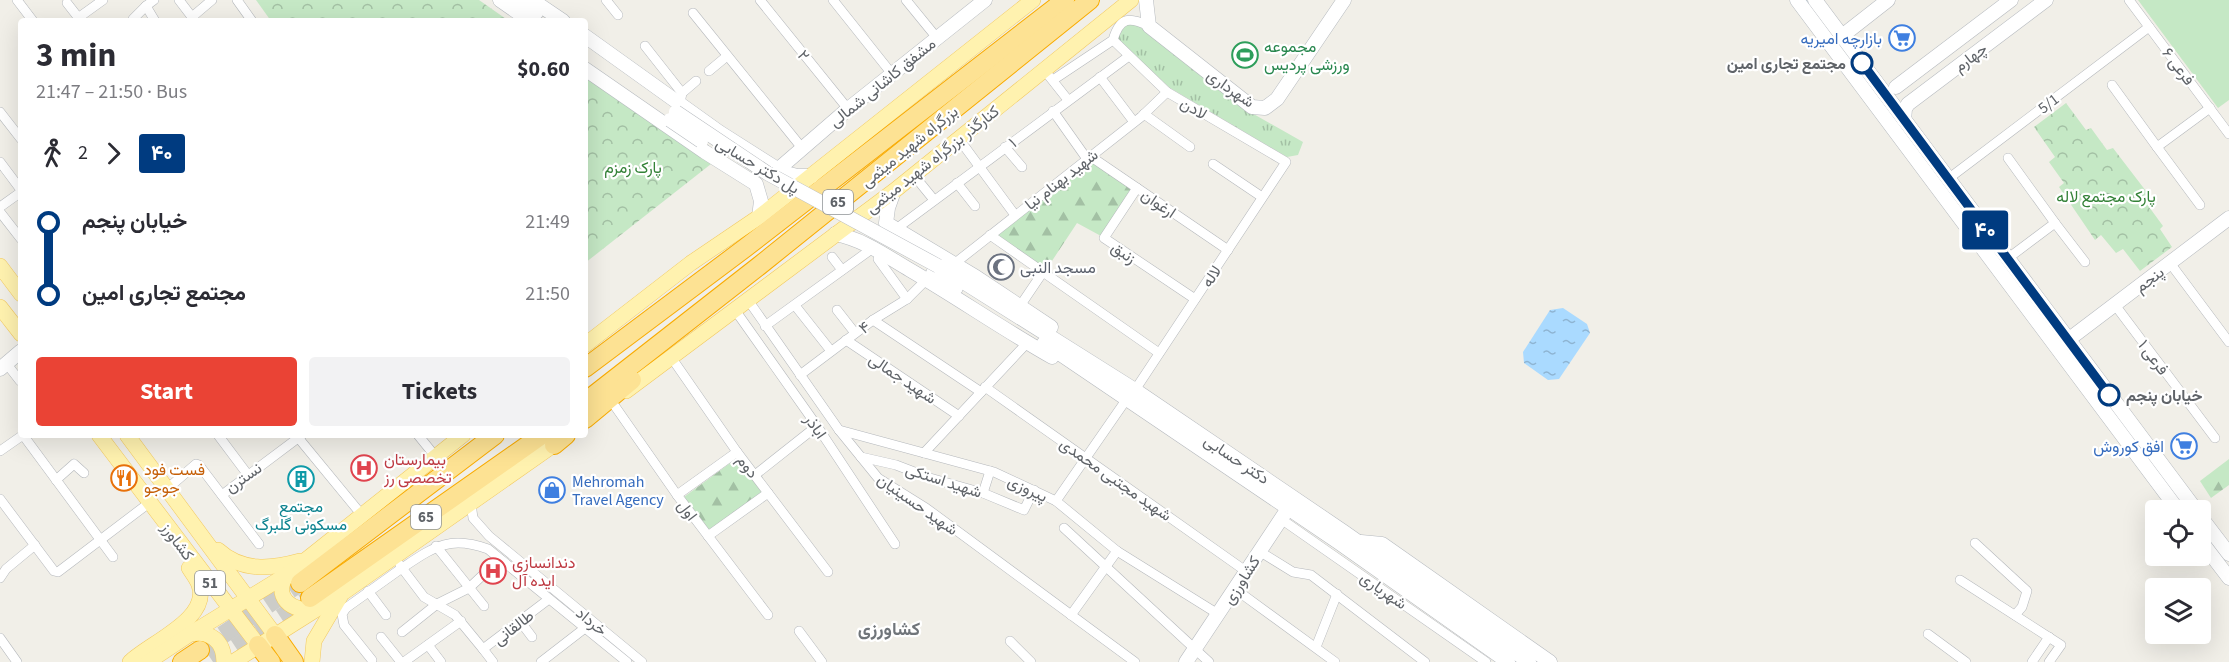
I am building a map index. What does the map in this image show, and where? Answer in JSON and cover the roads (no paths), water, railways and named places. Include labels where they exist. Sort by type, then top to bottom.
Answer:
[{"type":"highway","points":[[1027,40],[1059,0]]},
{"type":"highway","name":"بزرگراه شهید میثمی","points":[[588,400],[759,266],[1027,40],[1065,0]]},
{"type":"highway","name":"بزرگراه شهید میثمی","points":[[588,366],[1027,40],[1090,0]]},
{"type":"highway","points":[[1027,40],[1061,29],[1099,0]]},
{"type":"highway","points":[[588,350],[699,274],[745,248]]},
{"type":"highway","points":[[588,417],[684,337],[759,266]]},
{"type":"highway","name":"65","points":[[294,578],[491,438]]},
{"type":"highway","name":"65","points":[[315,603],[556,438]]},
{"type":"highway","name":"51","points":[[267,635],[294,661]]},
{"type":"highway","name":"51","points":[[267,635],[271,662]]},
{"type":"highway","points":[[182,662],[200,650]]},
{"type":"main road","points":[[486,0],[512,18]]},
{"type":"main road","points":[[500,0],[526,18]]},
{"type":"main road","points":[[518,0],[544,18]]},
{"type":"main road","points":[[532,0],[559,18]]},
{"type":"main road","name":"مشفق کاشانی شمالی","points":[[756,184],[765,180],[777,166],[984,0]]},
{"type":"main road","points":[[588,343],[691,263],[759,217],[1033,0]]},
{"type":"main road","name":"کنارگذر بزرگراه شهید میثمی","points":[[588,418],[894,191],[959,139],[1049,75],[1131,0]]},
{"type":"main road","points":[[1146,0],[1149,26]]},
{"type":"main road","name":"شهرداری","points":[[1149,26],[1252,107],[1265,108],[1277,99],[1344,0]]},
{"type":"main road","points":[[1797,0],[2129,433],[2187,500]]},
{"type":"main road","points":[[1815,0],[2068,340],[2110,408]]},
{"type":"main road","points":[[1842,36],[1888,0]]},
{"type":"main road","name":"چهارم","points":[[1896,87],[2011,0]]},
{"type":"main road","name":"چهارم","points":[[1908,104],[2046,0]]},
{"type":"main road","points":[[588,38],[677,107]]},
{"type":"main road","points":[[588,50],[677,107],[777,166],[782,172],[797,176],[812,176]]},
{"type":"main road","points":[[588,61],[677,107]]},
{"type":"main road","points":[[588,71],[705,152],[756,184],[761,201],[759,217]]},
{"type":"main road","points":[[1879,87],[1896,87],[1894,97],[1896,101],[1908,104],[1904,120]]},
{"type":"main road","name":"پل دکتر حسابی","points":[[677,107],[761,179],[933,273]]},
{"type":"main road","points":[[891,226],[888,208],[894,191]]},
{"type":"main road","name":"پنجم","points":[[2068,340],[2228,222]]},
{"type":"main road","points":[[873,251],[867,234],[870,229],[880,223],[891,226],[1020,306],[1130,395]]},
{"type":"main road","points":[[835,234],[846,236],[873,251],[933,273],[1027,343],[1130,395]]},
{"type":"main road","points":[[0,266],[18,290]]},
{"type":"main road","name":"دکتر حسابی","points":[[933,273],[1130,395],[1288,509],[1508,662]]},
{"type":"main road","points":[[0,306],[18,330]]},
{"type":"main road","points":[[3,366],[18,354]]},
{"type":"main road","points":[[2129,433],[2172,500]]},
{"type":"main road","name":"کشاورز","points":[[101,438],[163,521],[238,608],[267,635]]},
{"type":"main road","name":"کشاورز","points":[[129,438],[201,535]]},
{"type":"main road","points":[[148,662],[190,634],[294,578],[305,560],[457,438]]},
{"type":"main road","points":[[294,578],[283,580],[282,588],[283,597],[294,608],[304,610],[315,603],[344,592],[398,563],[556,438]]},
{"type":"main road","name":"دکتر حسابی","points":[[1288,509],[1358,541],[1529,662]]},
{"type":"main road","name":"کشاورزی","points":[[1190,656],[1288,509]]},
{"type":"main road","points":[[130,662],[137,654],[186,621],[194,613],[198,604],[200,593],[198,584],[163,521]]},
{"type":"main road","points":[[2211,530],[2229,554]]},
{"type":"main road","points":[[201,535],[226,558],[258,568],[278,567],[305,560]]},
{"type":"main road","name":"51","points":[[201,535],[238,608],[267,635]]},
{"type":"main road","points":[[1358,541],[1382,544],[1550,662]]},
{"type":"main road","points":[[2211,554],[2229,578]]},
{"type":"main road","points":[[312,662],[314,641],[344,592]]},
{"type":"main road","points":[[233,662],[267,635],[315,603]]},
{"type":"main road","points":[[190,634],[200,632],[210,634],[219,641],[224,650],[224,662]]},
{"type":"street","points":[[17,0],[31,18]]},
{"type":"street","points":[[81,18],[103,0]]},
{"type":"street","points":[[134,18],[154,0]]},
{"type":"street","points":[[179,0],[192,18]]},
{"type":"street","points":[[194,18],[212,0]]},
{"type":"street","points":[[237,0],[250,18]]},
{"type":"street","points":[[606,0],[618,15]]},
{"type":"street","name":"۲","points":[[760,0],[848,109]]},
{"type":"street","points":[[833,0],[892,74]]},
{"type":"street","points":[[906,0],[937,38]]},
{"type":"street","name":"فرعی ۶","points":[[2128,0],[2229,134]]},
{"type":"street","points":[[67,3],[79,18]]},
{"type":"street","points":[[146,6],[153,18]]},
{"type":"street","points":[[693,13],[802,148]]},
{"type":"street","points":[[1068,100],[1049,75],[1113,40],[1125,21],[1134,19],[1149,26]]},
{"type":"street","name":"5/1","points":[[1948,179],[2149,27]]},
{"type":"street","name":"لادن","points":[[1113,40],[1167,92],[1286,162]]},
{"type":"street","points":[[645,46],[677,107],[696,81]]},
{"type":"street","points":[[709,71],[728,56]]},
{"type":"street","name":"۱","points":[[891,226],[934,200],[1129,56]]},
{"type":"street","points":[[1100,77],[1134,122]]},
{"type":"street","points":[[2112,85],[2200,205]]},
{"type":"street","name":"شهید بهنام نیا","points":[[954,264],[1144,114],[1167,92]]},
{"type":"street","points":[[2157,147],[2210,108]]},
{"type":"street","points":[[1053,111],[1088,157]]},
{"type":"street","points":[[0,112],[18,135]]},
{"type":"street","points":[[1144,114],[1190,147]]},
{"type":"street","points":[[959,139],[1015,215]]},
{"type":"street","points":[[1005,147],[1022,167]]},
{"type":"street","name":"ارغوان","points":[[1088,157],[1228,250]]},
{"type":"street","points":[[2008,158],[2085,262]]},
{"type":"street","points":[[0,162],[18,187]]},
{"type":"street","name":"لاله","points":[[1056,501],[1159,353],[1286,162]]},
{"type":"street","points":[[1213,164],[1262,197]]},
{"type":"street","points":[[957,183],[975,206]]},
{"type":"street","points":[[921,184],[934,200]]},
{"type":"street","name":"زنبق","points":[[1137,188],[1104,238],[1195,299]]},
{"type":"street","points":[[18,194],[0,209],[18,235]]},
{"type":"street","points":[[2007,259],[2055,223]]},
{"type":"street","points":[[990,235],[1159,353]]},
{"type":"street","points":[[765,326],[842,270],[873,251],[907,299]]},
{"type":"street","points":[[832,257],[842,270]]},
{"type":"street","points":[[2170,263],[2229,342]]},
{"type":"street","points":[[1020,306],[1043,272]]},
{"type":"street","name":"۴","points":[[800,375],[873,320],[907,299],[933,273]]},
{"type":"street","name":"شهید حسینیان","points":[[748,300],[839,430],[878,478],[935,515],[1135,662]]},
{"type":"street","name":"فرعی ۱","points":[[2115,305],[2215,438]]},
{"type":"street","points":[[797,308],[831,351]]},
{"type":"street","name":"اباذر","points":[[735,310],[817,426],[896,544]]},
{"type":"street","points":[[837,310],[855,333]]},
{"type":"street","name":"شهید مجتبی محمدی","points":[[873,320],[1085,458],[1246,572]]},
{"type":"street","name":"شهید جمالی","points":[[846,340],[959,416]]},
{"type":"street","points":[[924,453],[1027,343]]},
{"type":"street","name":"دوم","points":[[671,357],[737,452],[828,572]]},
{"type":"street","points":[[3,366],[18,379]]},
{"type":"street","name":"اول","points":[[612,402],[677,495],[768,615]]},
{"type":"street","points":[[755,475],[817,426]]},
{"type":"street","name":"پیروزی","points":[[839,430],[990,471],[1034,490],[1056,501],[1117,551],[1218,614]]},
{"type":"street","points":[[0,452],[19,438]]},
{"type":"street","points":[[25,438],[113,557]]},
{"type":"street","points":[[220,438],[248,475]]},
{"type":"street","name":"نسترن","points":[[167,489],[198,464],[222,495],[296,438]]},
{"type":"street","points":[[301,438],[361,514]]},
{"type":"street","points":[[420,438],[435,456]]},
{"type":"street","points":[[677,495],[737,452]]},
{"type":"street","name":"شهید استکی","points":[[861,457],[896,465],[930,478],[983,492],[1024,510],[1034,490]]},
{"type":"street","points":[[56,480],[75,464],[84,473]]},
{"type":"street","points":[[983,492],[990,471]]},
{"type":"street","points":[[708,536],[768,493]]},
{"type":"street","points":[[222,495],[259,544]]},
{"type":"street","points":[[0,499],[54,572],[58,572],[149,503]]},
{"type":"street","name":"خرداد","points":[[471,503],[473,518],[489,536],[642,662]]},
{"type":"street","name":"شهریاری","points":[[1288,509],[1486,662]]},
{"type":"street","points":[[1064,528],[1106,568],[1190,656],[1209,662]]},
{"type":"street","name":"خرداد","points":[[372,660],[344,625],[342,614],[346,608],[398,563],[436,546],[458,543],[474,544],[488,549],[627,662]]},
{"type":"street","points":[[1975,543],[2027,591],[2022,607],[2015,615]]},
{"type":"street","points":[[0,578],[3,565],[35,545]]},
{"type":"street","points":[[436,546],[484,606]]},
{"type":"street","points":[[1071,615],[1117,551]]},
{"type":"street","points":[[1259,551],[1293,572],[1311,575],[1418,660]]},
{"type":"street","points":[[402,632],[437,604],[468,588],[500,559]]},
{"type":"street","name":"طالقانی","points":[[398,563],[424,597],[455,615],[483,649],[549,599]]},
{"type":"street","points":[[1960,580],[2061,645],[2049,662]]},
{"type":"street","points":[[1235,589],[1335,662]]},
{"type":"street","points":[[368,591],[386,615]]},
{"type":"street","points":[[1317,647],[1336,594]]},
{"type":"street","points":[[381,637],[403,662],[461,621]]},
{"type":"street","points":[[520,621],[532,637]]},
{"type":"street","points":[[541,662],[585,628]]},
{"type":"street","points":[[799,631],[822,662]]},
{"type":"street","points":[[1929,634],[1966,662]]},
{"type":"street","points":[[2032,662],[2049,637]]},
{"type":"street","points":[[0,638],[17,662]]},
{"type":"street","points":[[1010,641],[1031,662]]},
{"type":"street","points":[[428,645],[441,662]]},
{"type":"street","points":[[483,649],[493,662]]},
{"type":"water","points":[[1563,308],[1587,324],[1590,333],[1559,379],[1548,380],[1524,363],[1523,352],[1550,310]]},
{"type":"waterway","points":[[1805,0],[1809,5]]},
{"type":"tunnel","points":[[200,650],[300,583]]},
{"type":"tunnel","points":[[213,662],[309,599]]},
{"type":"place","name":"بازارچه امیریه","points":[[1902,38]]},
{"type":"place","name":"مجموعه ورزشی پردیس","points":[[1245,55]]},
{"type":"place","name":"مجتمع تجاری امین","points":[[1862,63]]},
{"type":"place","name":"مسجد النبی","points":[[1001,267]]},
{"type":"place","name":"خیابان پنجم","points":[[2109,395]]},
{"type":"place","name":"افق کوروش","points":[[2184,446]]},
{"type":"place","name":"بیمارستان تخصصی رز","points":[[364,468]]},
{"type":"place","name":"فست فود جوجو","points":[[124,478]]},
{"type":"place","name":"مجتمع مسکونی گلبرگ","points":[[301,479]]},
{"type":"place","name":"Mehromah Travel Agency","points":[[552,490]]},
{"type":"place","name":"دندانسازی ایده آل","points":[[493,571]]},
{"type":"district","name":"کشاورزی","points":[[889,629]]},
{"type":"park label","name":"پارک زمزم","points":[[633,167]]},
{"type":"park label","name":"پارک مجتمع لاله","points":[[2106,196]]}]
